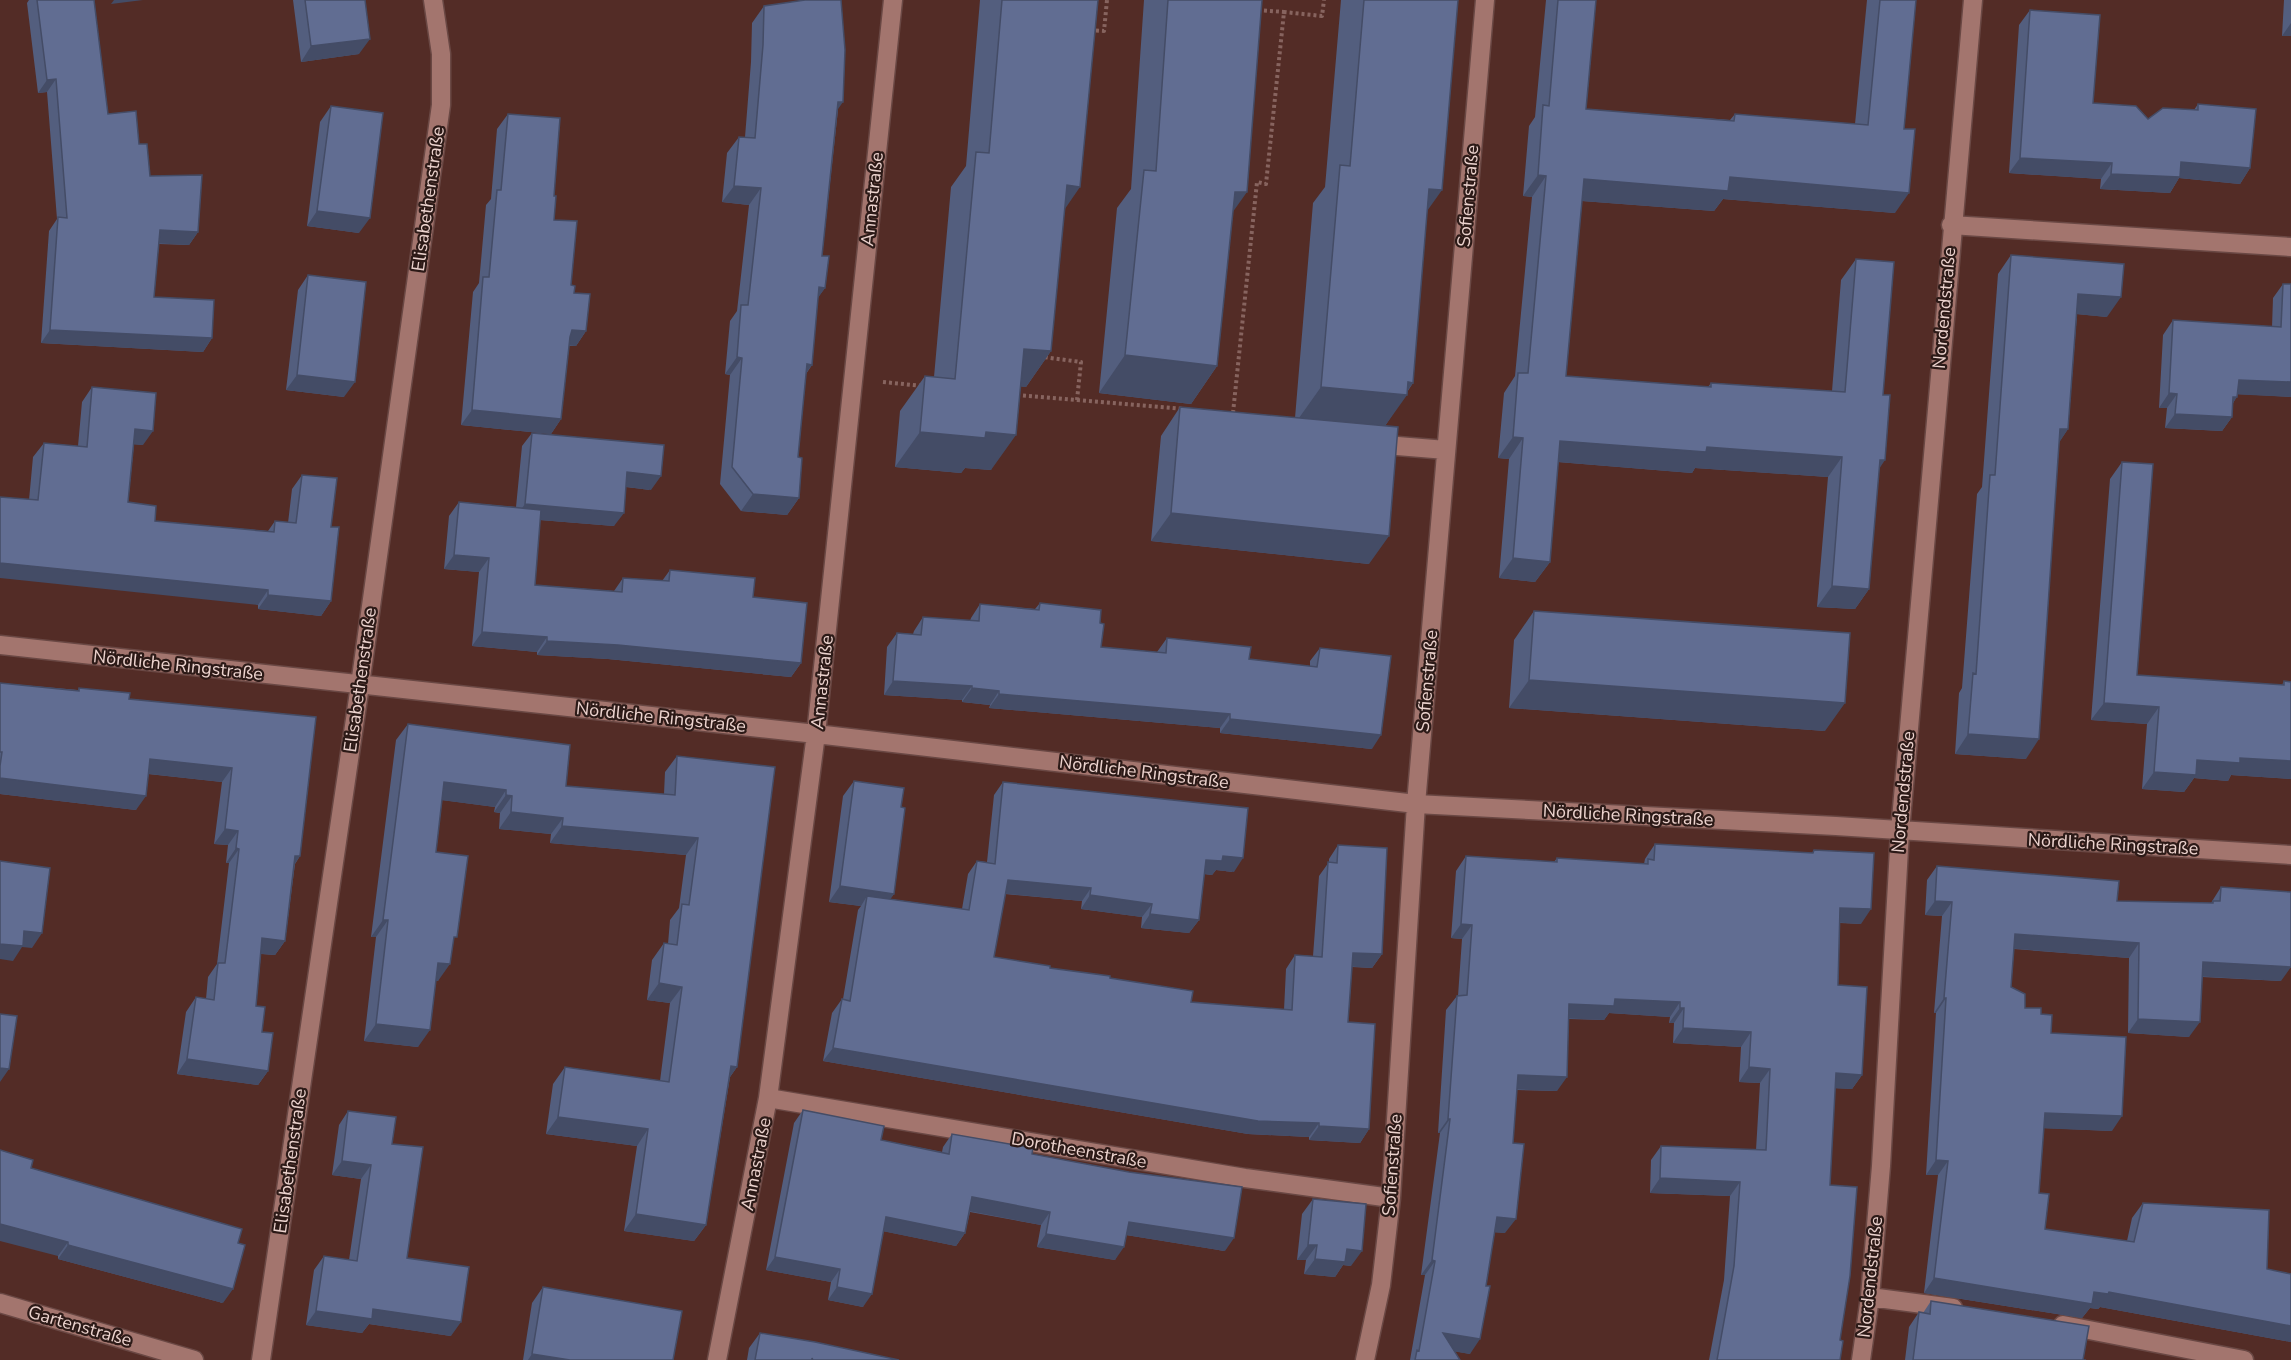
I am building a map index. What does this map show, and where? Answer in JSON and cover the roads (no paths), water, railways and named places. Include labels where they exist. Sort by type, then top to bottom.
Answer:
[{"type":"street","name":"Elisabethenstraße","points":[[261,1360],[360,685],[441,105],[441,54],[433,0]]},
{"type":"street","name":"Annastraße","points":[[717,1360],[768,1098],[816,734],[893,0]]},
{"type":"street","name":"Sofienstraße","points":[[1365,1360],[1381,1285],[1391,1198],[1416,804],[1485,0]]},
{"type":"street","name":"Nordendstraße","points":[[1861,1360],[1870,1297],[1881,1166],[1900,831],[1973,0]]},
{"type":"street","name":"Nordendstraße","points":[[1952,225],[2291,247]]},
{"type":"street","points":[[1356,442],[1446,450]]},
{"type":"street","name":"Nördliche Ringstraße","points":[[0,645],[816,734],[1416,804],[2291,855]]},
{"type":"street","name":"Dorotheenstraße","points":[[768,1098],[1245,1178],[1391,1198]]},
{"type":"street","points":[[1870,1297],[1969,1310]]},
{"type":"street","name":"Gartenstraße","points":[[0,1303],[194,1360]]},
{"type":"street","points":[[2049,1323],[2244,1360]]}]
